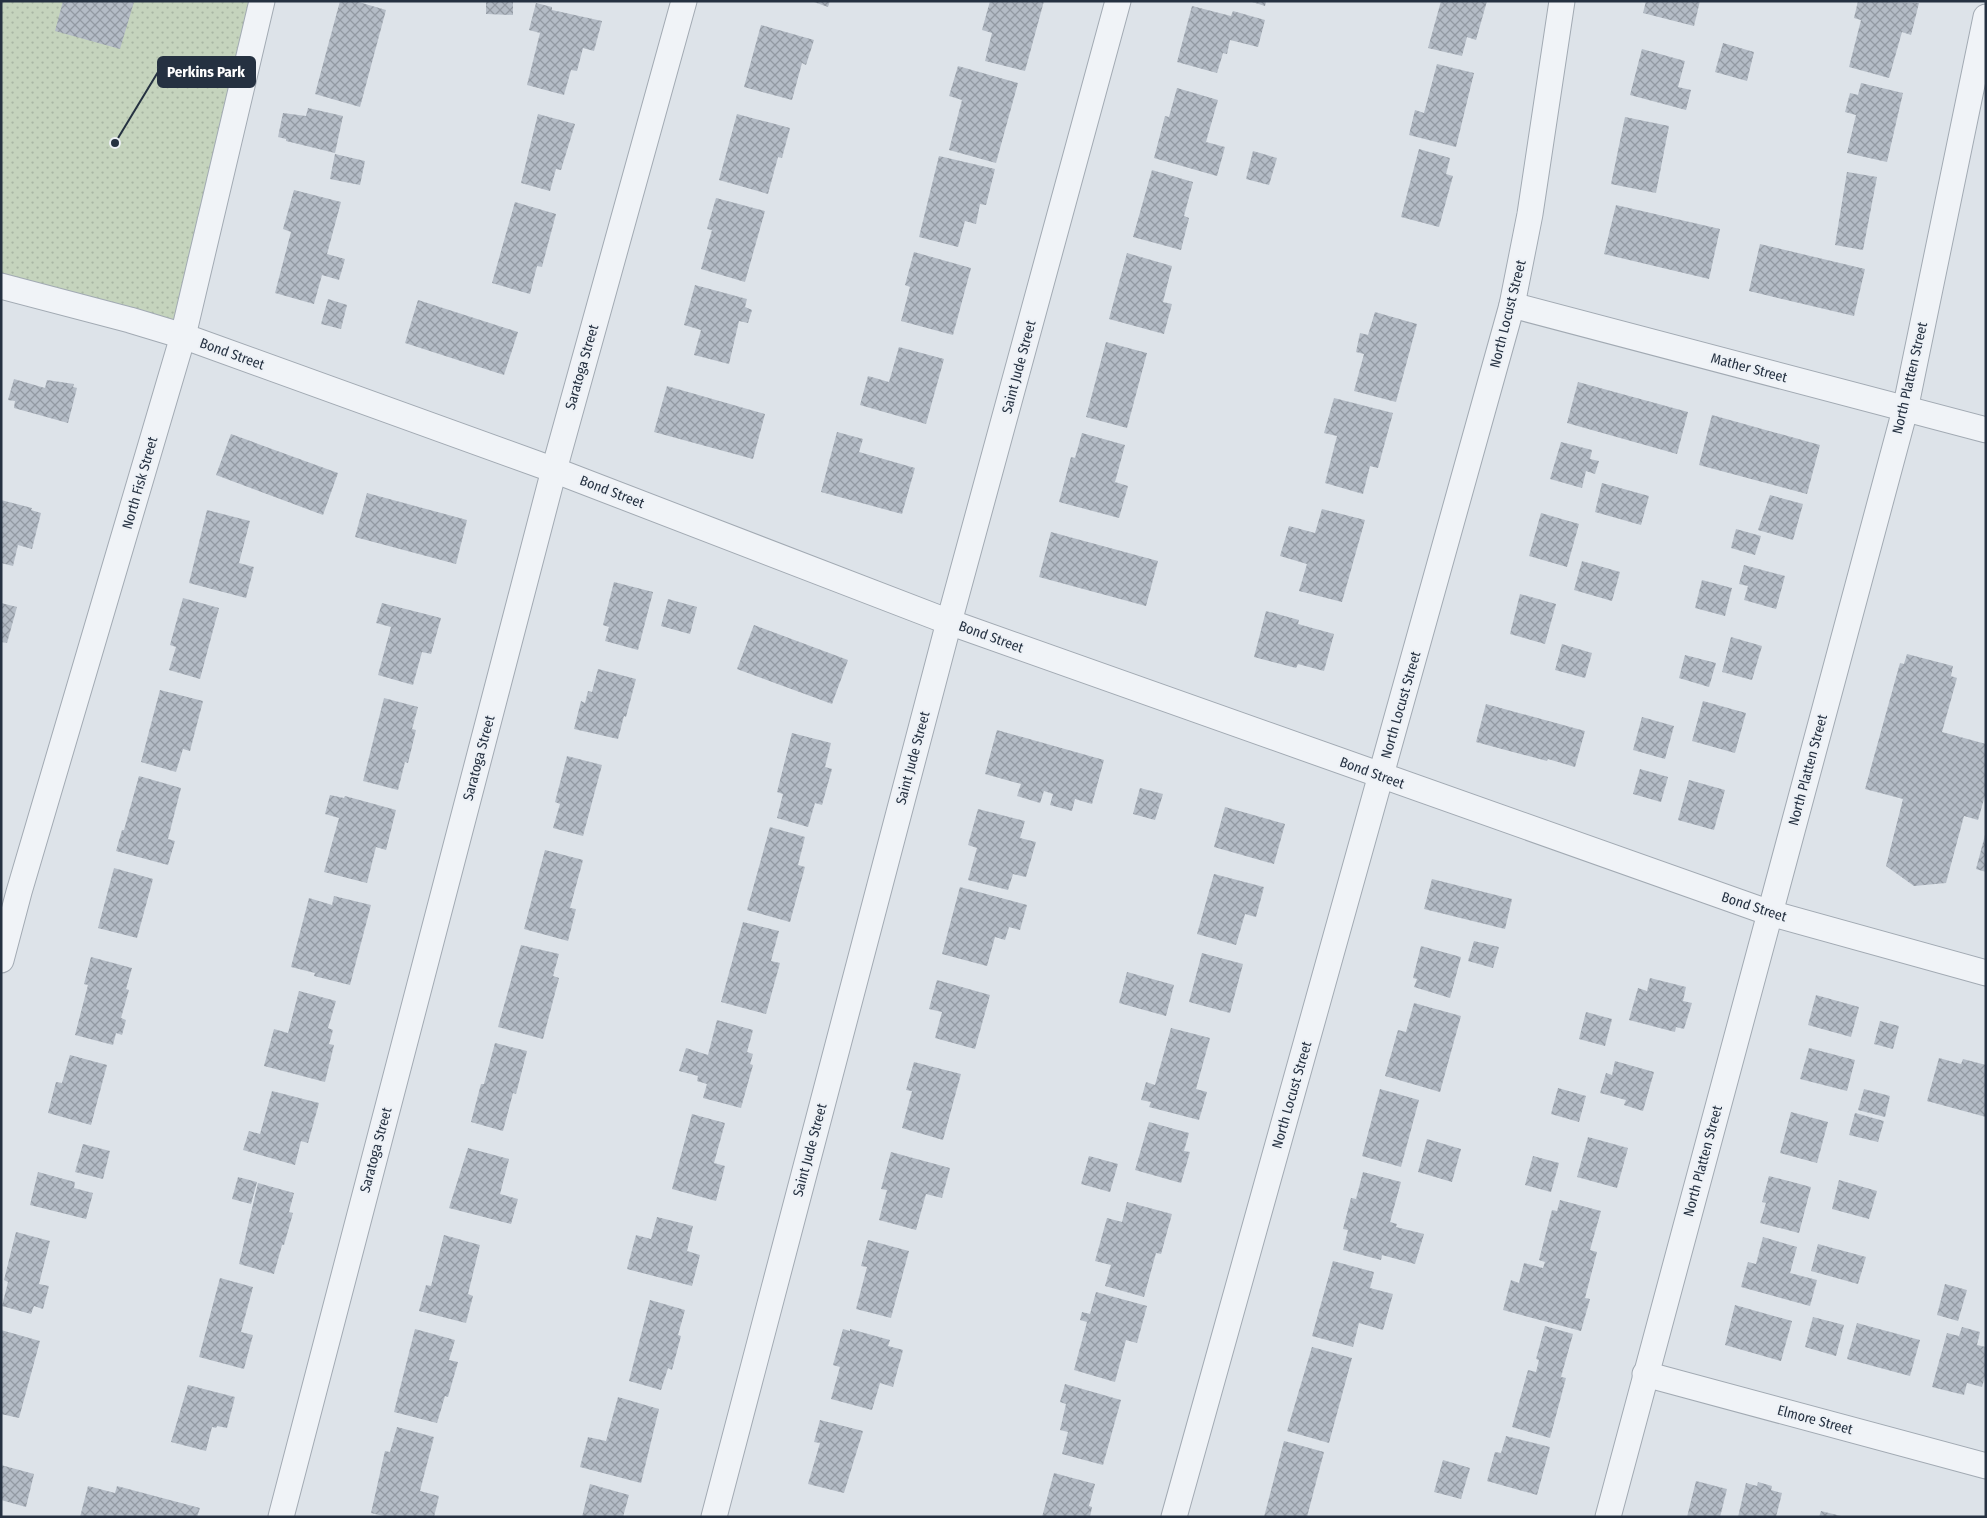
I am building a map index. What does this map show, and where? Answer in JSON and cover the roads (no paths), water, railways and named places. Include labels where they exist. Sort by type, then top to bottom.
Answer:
[{"type":"street","name":"North Fisk Street","points":[[1,960],[22,882],[183,336],[262,1]]},
{"type":"street","name":"Saratoga Street","points":[[281,1517],[554,470],[684,1]]},
{"type":"street","name":"Saint Jude Street","points":[[714,1517],[949,622],[1118,1]]},
{"type":"street","name":"North Locust Street","points":[[1174,1517],[1512,306],[1530,214],[1562,1]]},
{"type":"street","name":"North Platten Street","points":[[1608,1517],[1905,410],[1986,17]]},
{"type":"street","name":"Bond Street","points":[[1,286],[183,336],[554,470],[949,622],[1770,913],[1986,973]]},
{"type":"street","name":"Mather Street","points":[[1512,306],[1986,430]]},
{"type":"street","name":"Elmore Street","points":[[1645,1374],[1986,1466]]},
{"type":"place","name":"Perkins Park","points":[[115,143]]}]
